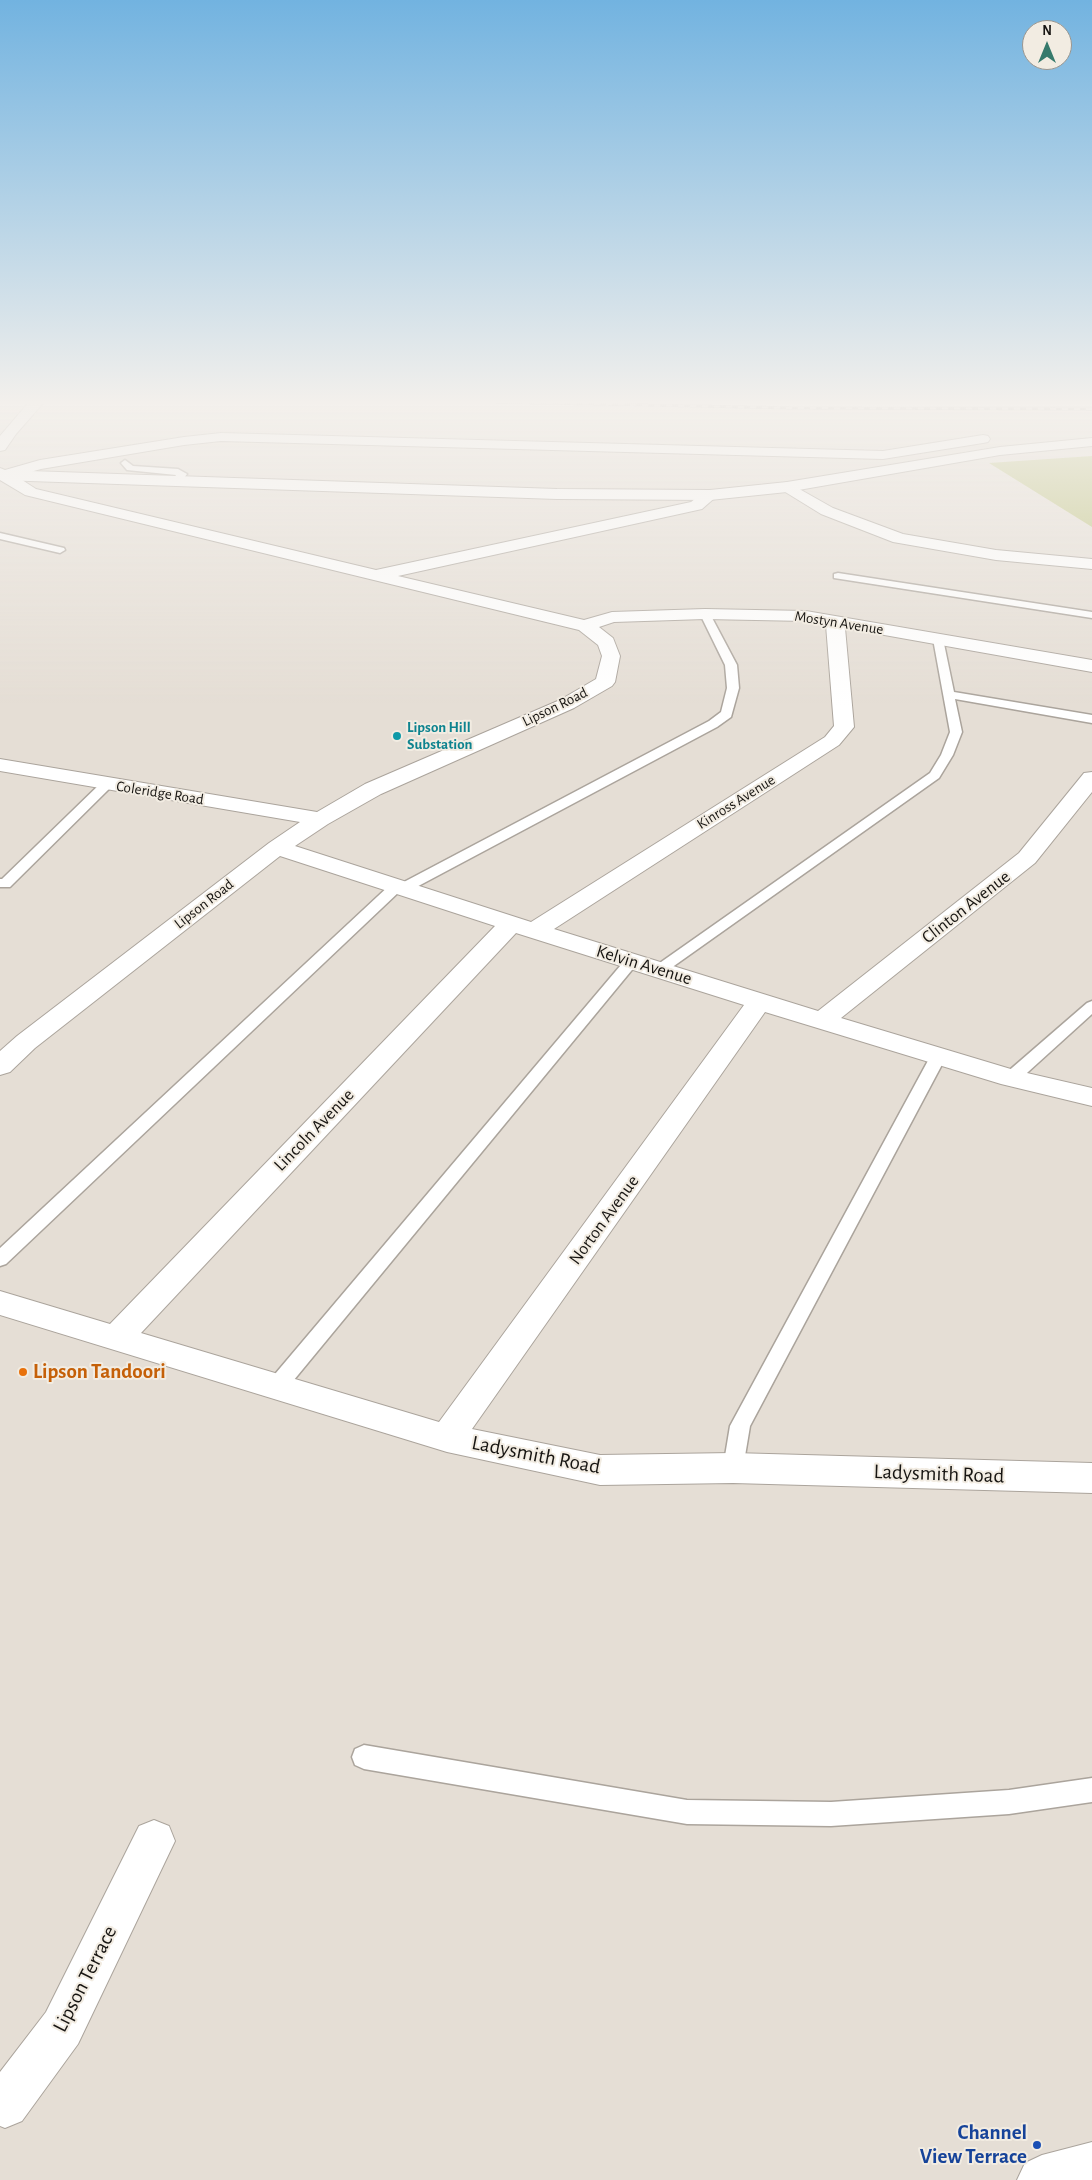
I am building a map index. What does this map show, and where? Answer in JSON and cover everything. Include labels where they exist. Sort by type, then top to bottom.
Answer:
[{"type":"street","name":"Lipson Road","points":[[0,1066],[26,1042],[277,848],[320,819],[373,789],[567,704],[605,682],[611,656],[606,642],[585,626],[76,503]]},
{"type":"street","points":[[376,575],[696,506],[700,503]]},
{"type":"street","points":[[814,503],[827,511],[899,538],[996,554],[1092,564]]},
{"type":"street","name":"Mostyn Avenue","points":[[585,626],[612,618],[705,614],[806,616],[1092,666]]},
{"type":"street","name":"Kinross Avenue","points":[[523,927],[832,741],[844,727],[835,621]]},
{"type":"street","name":"Coleridge Road","points":[[0,765],[320,819]]},
{"type":"street","name":"Clinton Avenue","points":[[823,1020],[1027,858],[1092,778]]},
{"type":"street","name":"Kelvin Avenue","points":[[277,848],[631,962],[938,1057],[1011,1078],[1092,1097]]},
{"type":"street","name":"Lincoln Avenue","points":[[117,1337],[523,927]]},
{"type":"street","name":"Norton Avenue","points":[[447,1438],[760,1001]]},
{"type":"street","points":[[0,1036],[26,1042]]},
{"type":"street","name":"Ladysmith Road","points":[[0,1303],[447,1438],[600,1470],[733,1468],[1092,1478]]},
{"type":"street","name":"Lipson Terrace","points":[[0,2102],[5,2104],[62,2028],[154,1841]]},
{"type":"street","points":[[1042,2180],[1092,2166]]},
{"type":"lane","points":[[0,536],[60,550]]},
{"type":"lane","points":[[838,576],[1092,615]]},
{"type":"lane","points":[[0,1259],[400,887],[712,724],[727,714],[733,688],[731,665],[705,614]]},
{"type":"lane","points":[[658,970],[935,776],[947,755],[956,732],[938,639]]},
{"type":"lane","points":[[948,694],[1092,719]]},
{"type":"lane","points":[[0,883],[5,884],[107,784]]},
{"type":"lane","points":[[277,1386],[631,962]]},
{"type":"lane","points":[[1011,1078],[1092,1006]]},
{"type":"lane","points":[[733,1468],[740,1426],[938,1057]]},
{"type":"lane","points":[[364,1757],[687,1812],[831,1814],[1009,1802],[1092,1790]]},
{"type":"green space","points":[[1053,503],[1092,503],[1092,527]]},
{"type":"place","name":"Lipson Hill Substation","points":[[397,736]]},
{"type":"place","name":"Lipson Tandoori","points":[[23,1372]]},
{"type":"place","name":"Channel View Terrace","points":[[1037,2145]]}]
